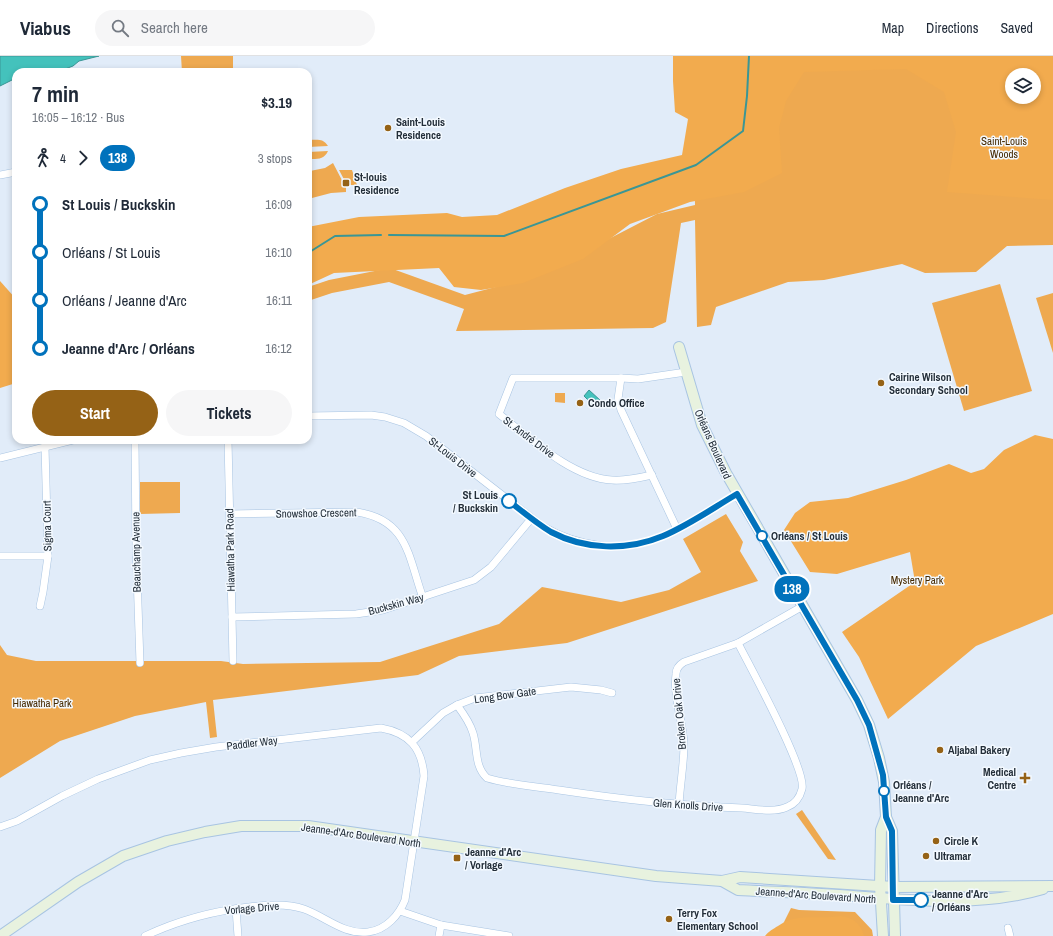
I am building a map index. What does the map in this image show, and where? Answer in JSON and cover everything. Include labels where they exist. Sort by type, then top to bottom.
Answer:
[{"type":"main road","name":"Orléans Boulevard","points":[[679,347],[702,425],[737,494],[857,700],[869,725],[883,775],[886,817],[892,831],[895,936]]},
{"type":"main road","name":"Orléans Boulevard","points":[[882,936],[880,886],[881,830],[886,817]]},
{"type":"main road","name":"Jeanne-d'Arc Boulevard North","points":[[0,936],[78,882],[123,856],[166,841],[241,826],[308,826],[656,876],[722,882],[740,877],[894,887],[1053,886]]},
{"type":"main road","name":"Jeanne-d'Arc Boulevard North","points":[[722,882],[738,890],[893,900],[964,901],[1021,895],[1053,886]]},
{"type":"street","points":[[0,175],[12,173]]},
{"type":"street","name":"St. André Drive","points":[[652,475],[639,478],[613,480],[596,478],[557,458],[499,414],[512,378],[638,379],[686,372]]},
{"type":"street","points":[[621,378],[618,399],[621,410],[678,529]]},
{"type":"street","name":"St-Louis Drive","points":[[312,416],[371,416],[384,417],[404,422],[426,436],[531,519],[562,537],[596,546],[613,547],[647,542],[678,529],[737,494]]},
{"type":"street","points":[[0,458],[57,444]]},
{"type":"street","name":"Beauchamp Avenue","points":[[135,444],[136,544],[140,663]]},
{"type":"street","name":"Hiawatha Park Road","points":[[228,444],[233,661]]},
{"type":"street","name":"Sigma Court","points":[[40,606],[48,556],[45,447]]},
{"type":"street","name":"Snowshoe Crescent","points":[[230,514],[356,512],[370,514],[382,519],[396,530],[406,545],[423,598]]},
{"type":"street","name":"Buckskin Way","points":[[232,617],[356,614],[383,610],[423,598],[474,580],[483,574],[501,557],[531,519]]},
{"type":"street","points":[[0,556],[48,556]]},
{"type":"street","name":"Broken Oak Drive","points":[[679,805],[684,743],[678,701],[676,679],[677,669],[684,662],[738,643],[803,606]]},
{"type":"street","name":"Glen Knolls Drive","points":[[457,705],[473,733],[478,766],[481,773],[487,778],[578,793],[679,805],[778,810],[788,807],[794,803],[799,796],[802,787],[799,769],[738,643]]},
{"type":"street","name":"Long Bow Gate","points":[[412,742],[443,713],[457,705],[475,698],[572,687],[601,690],[612,693]]},
{"type":"street","name":"Paddler Way","points":[[0,826],[17,821],[62,796],[98,779],[150,760],[216,747],[382,728],[399,733],[412,742],[422,758],[424,776],[414,842]]},
{"type":"street","name":"Vorlage Drive","points":[[145,936],[205,914],[271,905],[296,907],[315,914],[346,933],[376,930],[395,918],[405,900],[414,842]]},
{"type":"street","points":[[236,909],[238,936]]},
{"type":"street","points":[[400,911],[441,925],[509,936]]},
{"type":"street","points":[[439,936],[441,925]]},
{"type":"street","points":[[1008,928],[1010,936]]},
{"type":"green space","points":[[181,56],[233,56],[233,68],[182,68]]},
{"type":"green space","name":"Saint-Louis Woods","points":[[673,56],[1053,56],[1053,200],[947,192],[956,132],[944,92],[906,69],[804,72],[786,101],[779,128],[782,173],[744,192],[690,202],[630,224],[583,259],[523,283],[481,290],[454,287],[439,268],[334,273],[312,283],[312,226],[359,217],[447,213],[462,217],[497,215],[565,188],[621,169],[682,155],[688,119],[675,112]]},
{"type":"green space","points":[[1053,56],[1053,245],[1007,246],[976,272],[925,273],[902,264],[824,280],[788,282],[716,307],[711,325],[697,327],[695,220],[681,223],[666,322],[653,328],[456,331],[464,309],[389,282],[332,293],[312,300],[312,286],[329,280],[390,268],[465,295],[537,276],[657,214],[695,205],[693,97],[673,79]]},
{"type":"green space","points":[[312,140],[322,141],[328,146],[312,147]]},
{"type":"green space","points":[[328,151],[324,156],[317,159],[312,159],[312,152]]},
{"type":"green space","points":[[333,163],[346,188],[346,192],[331,193],[312,198],[312,171],[325,168]]},
{"type":"green space","points":[[339,170],[352,170],[357,185],[347,185]]},
{"type":"green space","points":[[0,281],[12,294],[12,384],[0,388]]},
{"type":"green space","points":[[1000,284],[1032,391],[964,411],[932,303]]},
{"type":"green space","points":[[1053,293],[1053,353],[1036,298]]},
{"type":"green space","points":[[555,393],[565,393],[565,403],[555,402]]},
{"type":"green space","name":"Mystery Park","points":[[1035,435],[1053,439],[1053,614],[976,646],[888,719],[859,657],[842,632],[915,582],[910,552],[837,574],[810,572],[784,530],[795,513],[810,502],[848,498],[906,480],[949,464],[971,473],[984,469],[1004,450]]},
{"type":"green space","points":[[140,482],[180,482],[180,513],[140,514]]},
{"type":"green space","name":"Hiawatha Park","points":[[726,514],[743,542],[740,551],[758,581],[567,643],[459,656],[418,675],[213,700],[217,737],[210,738],[206,702],[135,716],[60,741],[0,778],[0,645],[7,655],[36,661],[221,661],[243,664],[380,662],[499,624],[542,587],[621,602],[669,590],[701,572],[683,539]]},
{"type":"green space","points":[[802,810],[836,860],[828,859],[796,814]]},
{"type":"green space","points":[[791,908],[799,910],[855,912],[872,930],[873,936],[777,936]]},
{"type":"green space","points":[[840,916],[852,919],[858,924],[863,931],[864,936],[765,936],[774,928],[793,919]]},
{"type":"shaded area","points":[[0,56],[99,56],[79,61],[68,68],[12,68],[12,80],[0,86]]},
{"type":"shaded area","points":[[589,390],[601,401],[595,407],[584,396]]},
{"type":"waterway","points":[[389,235],[504,236],[696,165],[743,131],[749,56]]},
{"type":"waterway","points":[[312,250],[335,236],[381,235]]},
{"type":"bus line","name":"138","points":[[509,501],[531,519],[562,537],[596,546],[613,547],[647,542],[663,536],[678,529],[737,494],[857,700],[869,725],[883,775],[886,817],[892,831],[894,874],[893,900],[921,900]]},
{"type":"place","name":"Saint-Louis Residence","points":[[388,128]]},
{"type":"place","name":"St-louis Residence","points":[[346,183]]},
{"type":"place","name":"Cairine Wilson Secondary School","points":[[881,383]]},
{"type":"place","name":"Condo Office","points":[[580,403]]},
{"type":"place","name":"St Louis / Buckskin","points":[[509,501]]},
{"type":"place","name":"Orléans / St Louis","points":[[762,536]]},
{"type":"place","name":"Aljabal Bakery","points":[[940,750]]},
{"type":"place","name":"Medical Centre","points":[[1025,778]]},
{"type":"place","name":"Orléans / Jeanne d'Arc","points":[[884,791]]},
{"type":"place","name":"Circle K","points":[[936,841]]},
{"type":"place","name":"Ultramar","points":[[926,856]]},
{"type":"place","name":"Jeanne d'Arc / Vorlage","points":[[457,858]]},
{"type":"place","name":"Jeanne d'Arc / Orléans","points":[[921,900]]},
{"type":"place","name":"Terry Fox Elementary School","points":[[669,919]]}]
